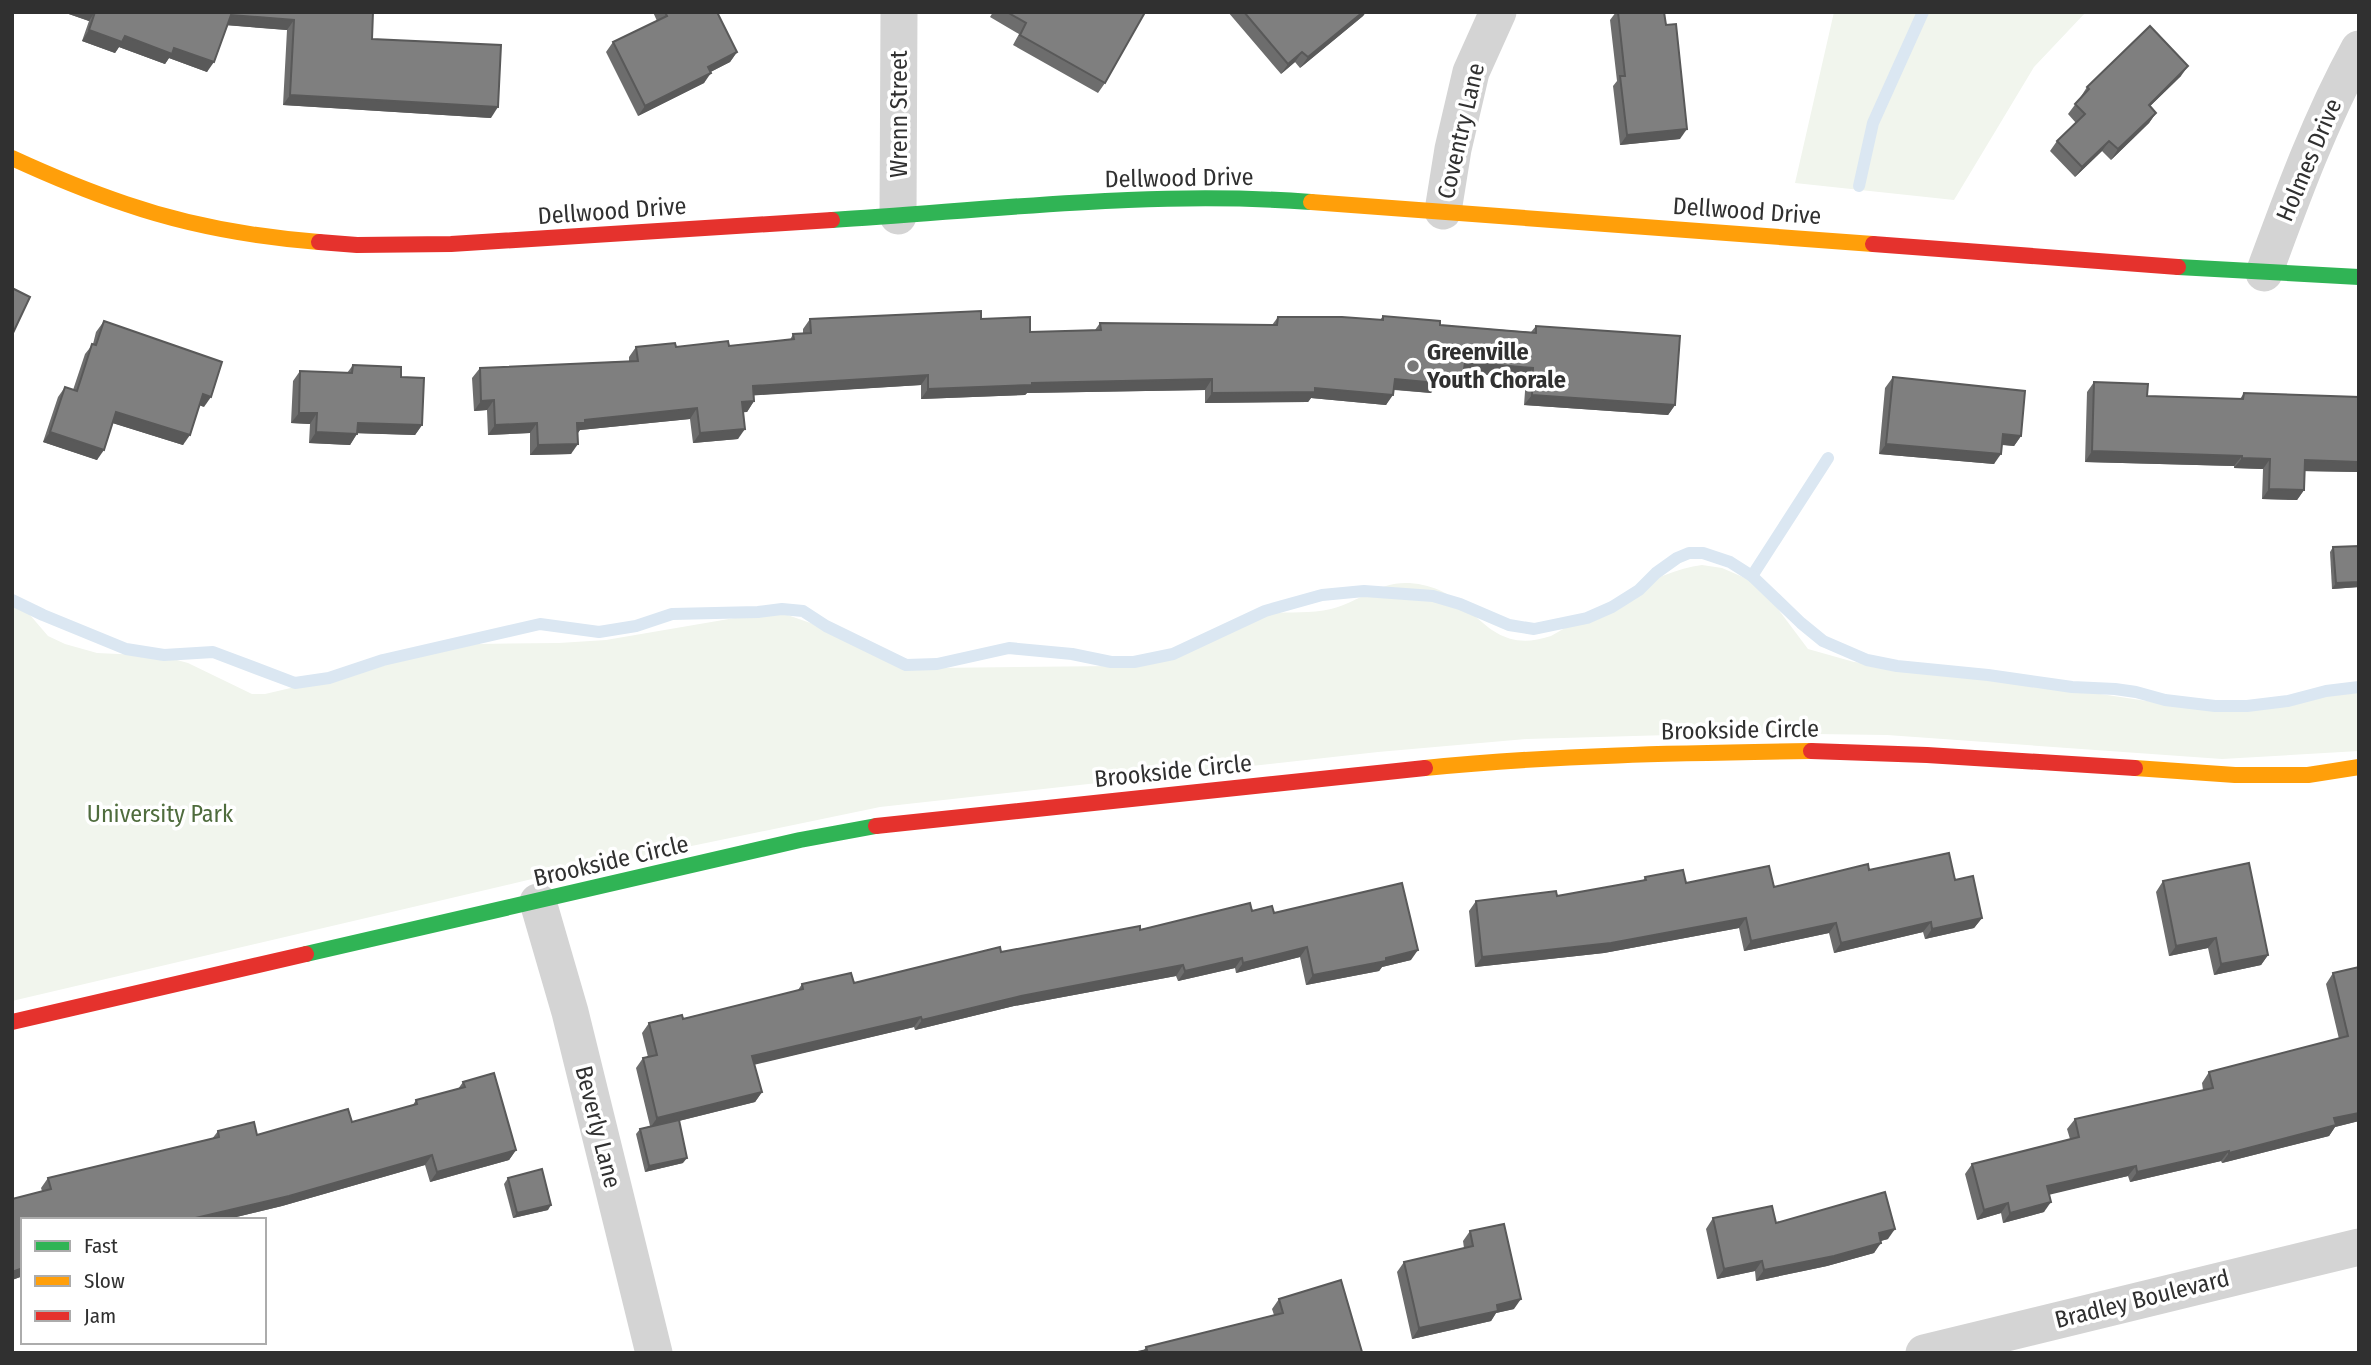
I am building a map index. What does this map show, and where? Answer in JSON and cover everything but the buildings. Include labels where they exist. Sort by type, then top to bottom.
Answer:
[{"type":"street","name":"Wrenn Street","points":[[898,216],[899,12]]},
{"type":"street","name":"Coventry Lane","points":[[1443,211],[1452,149],[1471,72],[1498,12]]},
{"type":"street","name":"Holmes Drive","points":[[2264,273],[2294,193],[2344,75],[2359,49]]},
{"type":"street","name":"Dellwood Drive","points":[[12,158],[128,205],[205,225],[292,240],[357,245],[452,244],[898,216],[1028,205],[1242,197],[2264,273],[2359,277]]},
{"type":"street","name":"Brookside Circle","points":[[12,1022],[800,840],[891,823],[1493,761],[1682,753],[1820,751],[1927,755],[2235,775],[2308,775],[2359,767]]},
{"type":"street","name":"Beverly Lane","points":[[538,902],[570,1012],[654,1353]]},
{"type":"street","name":"Bradley Boulevard","points":[[1924,1353],[2359,1247]]},
{"type":"green space","points":[[1834,12],[2086,12],[2034,67],[1954,200],[1795,183]]},
{"type":"green space","name":"University Park","points":[[1702,565],[1722,568],[1752,581],[1766,593],[1808,649],[1854,662],[1967,674],[2167,704],[2219,705],[2359,689],[2359,751],[2222,759],[1887,735],[1741,733],[1527,739],[1378,752],[880,807],[532,879],[12,1001],[12,594],[48,636],[65,644],[97,653],[162,656],[188,663],[252,694],[265,694],[396,660],[477,644],[606,640],[776,611],[891,657],[934,668],[1115,666],[1150,657],[1256,615],[1331,609],[1385,586],[1409,583],[1442,591],[1496,632],[1511,639],[1529,641],[1551,636],[1664,575]]},
{"type":"waterway","points":[[1859,186],[1873,123],[1923,12]]},
{"type":"waterway","points":[[1752,576],[1828,458]]},
{"type":"waterway","points":[[12,600],[126,649],[164,655],[213,652],[295,683],[329,678],[383,660],[540,624],[599,632],[636,626],[672,614],[782,609],[803,611],[826,626],[906,665],[937,664],[1009,648],[1072,654],[1111,662],[1134,662],[1173,654],[1265,611],[1322,595],[1364,591],[1433,596],[1460,604],[1509,625],[1534,629],[1587,618],[1612,607],[1639,590],[1677,558],[1689,553],[1703,553],[1730,562],[1752,576],[1823,641],[1867,660],[2072,687],[2115,689],[2165,700],[2215,706],[2247,706],[2288,701],[2326,691],[2359,687]]},
{"type":"traffic: fast","points":[[832,220],[1131,200],[1191,198],[1311,202]]},
{"type":"traffic: fast","points":[[2178,267],[2359,277]]},
{"type":"traffic: fast","points":[[306,954],[800,840],[876,826]]},
{"type":"traffic: slow","points":[[12,158],[97,194],[173,218],[270,237],[319,242]]},
{"type":"traffic: slow","points":[[1311,202],[1873,244]]},
{"type":"traffic: slow","points":[[1425,768],[1570,757],[1811,751]]},
{"type":"traffic: slow","points":[[2135,768],[2235,775],[2308,775],[2359,767]]},
{"type":"traffic: jam","points":[[319,242],[357,245],[451,244],[832,220]]},
{"type":"traffic: jam","points":[[1873,244],[2178,267]]},
{"type":"traffic: jam","points":[[1811,751],[2135,768]]},
{"type":"traffic: jam","points":[[876,826],[1425,768]]},
{"type":"traffic: jam","points":[[12,1022],[306,954]]},
{"type":"place","name":"Greenville Youth Chorale","points":[[1413,366]]}]
